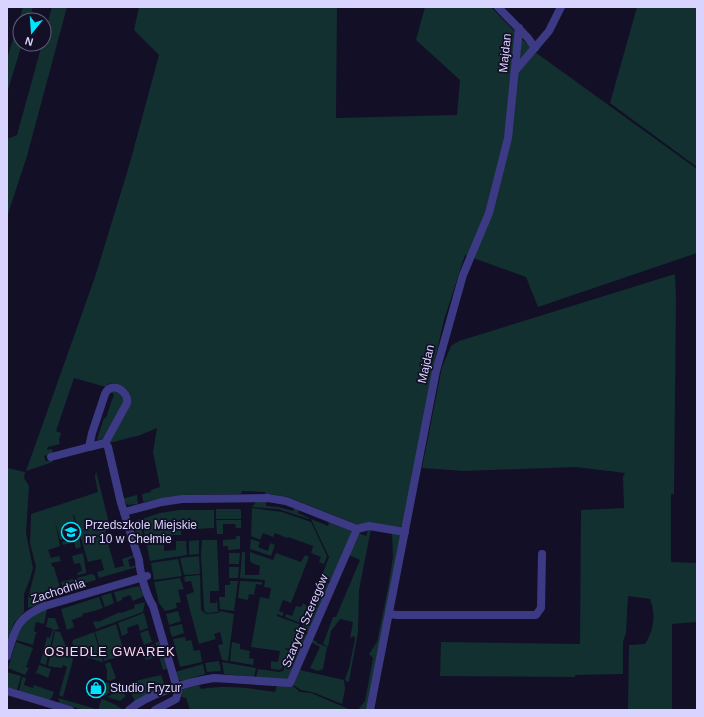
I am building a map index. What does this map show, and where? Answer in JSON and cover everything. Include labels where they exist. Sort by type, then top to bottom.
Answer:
[{"type":"street","name":"Majdan","points":[[498,7],[519,28],[535,48]]},
{"type":"street","points":[[515,72],[549,30],[561,7]]},
{"type":"street","name":"Majdan","points":[[370,710],[436,371],[463,274],[488,213],[508,138],[519,28]]},
{"type":"street","points":[[51,457],[105,443],[127,403],[128,398],[126,394],[119,389],[113,387],[109,388],[105,394],[89,447]]},
{"type":"street","points":[[105,443],[108,447],[121,503],[139,560],[146,570],[145,577],[153,598],[153,606],[178,694],[176,699],[155,710]]},
{"type":"street","points":[[124,512],[162,502],[182,499],[268,498],[286,501],[357,529],[369,526],[405,532]]},
{"type":"street","name":"Szarych Szeregów","points":[[129,710],[141,702],[176,686],[214,678],[290,683],[298,668],[357,529]]},
{"type":"street","points":[[389,614],[397,616],[536,614],[541,608],[542,554]]},
{"type":"street","name":"Zachodnia","points":[[7,656],[19,622],[32,612],[54,603],[145,577]]},
{"type":"street","points":[[7,691],[70,710]]},
{"type":"green space","points":[[23,7],[33,7],[31,12],[21,12]]},
{"type":"green space","points":[[52,7],[67,7],[27,156],[7,217],[7,139],[17,135],[40,52],[52,52],[52,12],[51,12]]},
{"type":"green space","points":[[139,7],[337,7],[336,118],[457,115],[460,80],[416,40],[425,7],[491,7],[535,52],[697,169],[697,253],[538,307],[526,277],[465,255],[444,320],[433,368],[403,525],[399,528],[358,525],[288,497],[265,494],[265,492],[242,491],[241,494],[184,495],[144,502],[142,494],[151,492],[151,490],[160,487],[153,452],[157,428],[110,443],[110,439],[131,401],[128,392],[114,383],[108,384],[106,387],[74,378],[56,431],[61,433],[59,440],[60,444],[48,447],[47,450],[52,449],[53,453],[44,456],[46,461],[52,460],[53,462],[26,471],[95,277],[129,166],[159,55],[134,30]]},
{"type":"green space","points":[[637,7],[697,7],[697,167],[610,103]]},
{"type":"green space","points":[[12,43],[12,52],[20,52],[7,93],[7,59]]},
{"type":"green space","points":[[675,274],[674,494],[671,494],[671,562],[697,563],[697,622],[672,624],[672,710],[628,710],[629,645],[645,644],[648,639],[653,622],[653,610],[650,599],[628,596],[626,633],[623,642],[623,674],[575,675],[575,677],[440,676],[441,642],[580,644],[581,510],[624,508],[623,477],[625,473],[576,467],[464,471],[422,468],[442,367],[451,346],[459,341]]},
{"type":"green space","points":[[111,390],[120,393],[124,401],[102,439],[98,440],[97,439],[104,418],[106,418],[114,394],[109,392]]},
{"type":"green space","points":[[7,468],[25,472],[24,478],[29,486],[26,533],[33,568],[24,594],[24,612],[14,623],[7,642]]},
{"type":"green space","points":[[96,471],[110,527],[105,532],[115,568],[124,566],[122,559],[134,555],[134,557],[128,560],[130,567],[137,565],[137,567],[99,578],[97,572],[104,570],[101,559],[88,562],[74,515],[78,534],[60,540],[55,521],[60,546],[48,550],[51,558],[59,556],[61,561],[51,563],[54,567],[61,591],[44,596],[46,603],[28,608],[28,598],[36,567],[30,543],[31,514],[98,492],[95,477]]},
{"type":"green space","points":[[137,495],[138,504],[128,505],[121,499]]},
{"type":"green space","points":[[256,502],[266,502],[266,506],[278,507],[293,511],[294,508],[299,510],[298,513],[309,519],[278,509],[252,507]]},
{"type":"green space","points":[[252,508],[282,512],[311,522],[327,556],[324,564],[319,562],[321,557],[311,553],[313,546],[275,533],[273,537],[263,533],[260,540],[251,536]]},
{"type":"green space","points":[[216,509],[240,509],[241,519],[216,519]]},
{"type":"green space","points":[[179,510],[214,510],[214,528],[181,530],[181,535],[169,535],[169,541],[146,543],[142,519],[160,513]]},
{"type":"green space","points":[[140,519],[144,543],[139,543],[133,524],[134,521]]},
{"type":"green space","points":[[311,519],[328,526],[329,522],[351,531],[353,536],[330,581],[321,578],[329,557]]},
{"type":"green space","points":[[216,520],[241,520],[241,528],[236,528],[235,524],[223,524],[223,534],[217,534]]},
{"type":"green space","points":[[371,529],[359,590],[358,632],[349,681],[347,682],[345,679],[349,668],[355,639],[354,636],[350,638],[353,622],[340,619],[331,631],[328,647],[323,644],[333,617],[336,617],[360,560],[349,555],[358,533],[366,536],[368,530]]},
{"type":"green space","points":[[392,533],[401,535],[367,710],[358,710],[365,701],[373,658],[369,654],[377,642],[388,588],[393,557]]},
{"type":"green space","points":[[79,536],[81,547],[76,549],[74,542],[63,545],[62,542]]},
{"type":"green space","points":[[236,536],[240,536],[240,549],[228,550],[228,546],[223,546],[223,540],[236,539]]},
{"type":"green space","points":[[251,539],[260,542],[258,547],[268,551],[270,543],[275,545],[271,556],[250,549]]},
{"type":"green space","points":[[199,540],[199,554],[189,555],[189,541]]},
{"type":"green space","points":[[202,540],[217,540],[219,591],[210,591],[210,603],[216,603],[217,600],[218,612],[206,613],[204,609],[201,554]]},
{"type":"green space","points":[[176,541],[186,541],[187,555],[150,561],[147,545],[164,544],[164,551],[176,550]]},
{"type":"green space","points":[[242,552],[245,552],[245,575],[259,575],[260,566],[250,561],[250,552],[273,560],[276,553],[301,562],[305,555],[309,557],[291,603],[283,600],[279,611],[284,613],[282,616],[277,614],[277,616],[299,624],[290,649],[285,648],[290,651],[280,670],[271,669],[271,661],[278,662],[280,651],[251,647],[260,597],[269,599],[271,588],[264,587],[265,580],[240,578]]},
{"type":"green space","points":[[83,553],[86,573],[78,575],[77,573],[82,571],[80,563],[74,564],[72,556]]},
{"type":"green space","points":[[229,553],[240,553],[239,564],[229,564]]},
{"type":"green space","points":[[199,556],[200,574],[184,575],[180,558]]},
{"type":"green space","points":[[178,559],[182,576],[154,580],[151,563]]},
{"type":"green space","points":[[229,567],[239,567],[238,578],[229,578]]},
{"type":"green space","points":[[92,574],[95,576],[96,580],[63,590],[61,582]]},
{"type":"green space","points":[[200,575],[201,610],[206,614],[219,613],[220,611],[234,614],[228,661],[222,660],[218,645],[223,644],[220,632],[214,634],[216,639],[199,644],[186,595],[194,592],[191,581],[185,582],[184,577]]},
{"type":"green space","points":[[180,578],[184,589],[178,590],[181,602],[176,603],[177,608],[165,611],[159,603],[154,582]]},
{"type":"green space","points":[[320,580],[332,584],[310,633],[301,630]]},
{"type":"green space","points":[[230,581],[238,581],[234,611],[220,609],[219,597],[225,597],[225,585],[230,585]]},
{"type":"green space","points":[[240,581],[262,582],[262,585],[256,584],[254,595],[249,594],[248,600],[238,598]]},
{"type":"green space","points":[[139,586],[144,596],[133,601],[130,595],[117,602],[114,592]]},
{"type":"green space","points":[[111,593],[114,603],[105,607],[101,596]]},
{"type":"green space","points":[[99,597],[103,608],[82,614],[83,616],[72,620],[74,627],[67,630],[61,609]]},
{"type":"green space","points":[[145,602],[143,612],[96,629],[93,622],[98,622],[120,612],[121,613],[135,608],[134,605]]},
{"type":"green space","points":[[303,603],[307,606],[300,623],[285,617],[286,614],[292,616],[296,606],[301,607]]},
{"type":"green space","points":[[47,609],[44,624],[36,622],[34,631],[38,633],[36,633],[33,645],[16,640],[27,620]]},
{"type":"green space","points":[[178,611],[181,621],[169,625],[166,614]]},
{"type":"green space","points":[[144,613],[148,628],[140,631],[138,624],[127,628],[128,633],[122,636],[118,623]]},
{"type":"green space","points":[[48,618],[55,618],[59,629],[54,630],[46,665],[40,663],[47,637],[50,638],[53,629],[46,627]]},
{"type":"green space","points":[[116,624],[125,655],[104,661],[95,632]]},
{"type":"green space","points":[[182,624],[184,633],[172,637],[169,627]]},
{"type":"green space","points":[[148,630],[152,642],[144,645],[140,633]]},
{"type":"green space","points":[[55,631],[60,632],[73,660],[63,697],[59,695],[67,667],[63,665],[62,668],[55,667],[54,669],[54,667],[48,666]]},
{"type":"green space","points":[[94,632],[103,662],[79,655],[72,643],[73,640]]},
{"type":"green space","points":[[299,632],[309,635],[287,680],[256,677],[258,669],[279,672],[283,671]]},
{"type":"green space","points":[[185,637],[186,641],[191,640],[194,651],[200,650],[202,662],[180,667],[173,639]]},
{"type":"green space","points":[[313,640],[327,647],[323,669],[318,671],[310,668],[320,647],[311,642]]},
{"type":"green space","points":[[159,641],[167,669],[163,670],[155,643]]},
{"type":"green space","points":[[16,642],[33,648],[26,667],[29,668],[25,675],[8,668]]},
{"type":"green space","points":[[232,642],[240,644],[240,649],[250,651],[249,658],[254,659],[253,665],[230,661]]},
{"type":"green space","points":[[153,644],[157,657],[146,660],[142,654],[146,653],[145,647]]},
{"type":"green space","points":[[219,661],[221,671],[207,672],[205,663]]},
{"type":"green space","points":[[110,662],[116,678],[110,681],[107,680],[105,664]]},
{"type":"green space","points":[[222,662],[256,668],[254,677],[224,674]]},
{"type":"green space","points":[[203,664],[205,674],[182,681],[177,679],[175,672]]},
{"type":"green space","points":[[39,665],[51,669],[48,678],[37,673],[35,675]]},
{"type":"green space","points":[[300,670],[344,680],[345,689],[342,704],[315,693],[301,690],[293,685]]},
{"type":"green space","points":[[7,672],[21,676],[17,690],[7,687]]},
{"type":"green space","points":[[161,675],[165,687],[135,702],[129,688],[131,682]]},
{"type":"green space","points":[[22,677],[26,678],[24,685],[33,688],[34,685],[54,692],[51,699],[48,700],[19,691]]},
{"type":"green space","points":[[106,682],[117,687],[105,696],[102,695]]},
{"type":"green space","points":[[199,685],[201,689],[220,687],[256,689],[275,692],[277,685],[293,686],[300,692],[311,693],[351,710],[190,710],[186,698],[182,697],[181,691],[183,689]]},
{"type":"green space","points":[[120,689],[126,696],[120,701],[107,697]]},
{"type":"green space","points":[[58,698],[93,708],[95,710],[84,710],[60,703]]},
{"type":"green space","points":[[103,699],[123,710],[98,710],[101,700]]},
{"type":"place","name":"Przedszkole Miejskie nr 10 w Chełmie","points":[[71,532]]},
{"type":"place","name":"Studio Fryzur","points":[[96,688]]},
{"type":"district","name":"OSIEDLE GWAREK","points":[[110,651]]}]
